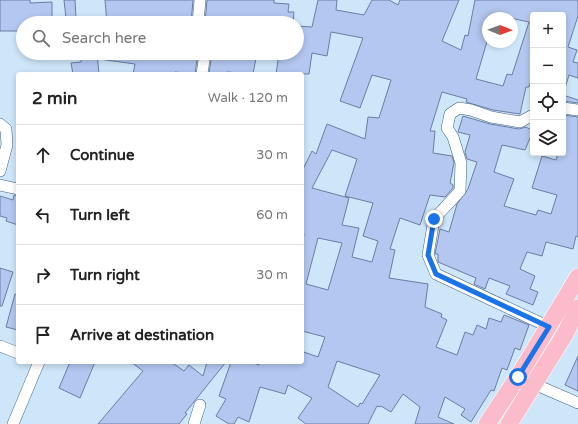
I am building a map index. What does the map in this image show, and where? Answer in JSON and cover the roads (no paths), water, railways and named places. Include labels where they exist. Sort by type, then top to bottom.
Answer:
[{"type":"main road","points":[[487,424],[549,327],[578,276]]},
{"type":"main road","points":[[509,424],[565,334],[578,308]]},
{"type":"street","points":[[199,16],[200,0]]},
{"type":"street","points":[[202,72],[204,60]]},
{"type":"street","points":[[530,117],[520,122],[491,117],[459,108],[450,114],[448,128],[453,137],[461,163],[460,191],[434,219],[428,255],[436,274],[549,327]]},
{"type":"street","points":[[566,108],[578,110]]},
{"type":"street","points":[[0,124],[6,129],[7,145],[0,171]]},
{"type":"street","points":[[0,185],[16,189]]},
{"type":"street","points":[[0,346],[16,353]]},
{"type":"street","points":[[13,424],[38,364]]},
{"type":"street","points":[[534,384],[578,403]]},
{"type":"street","points":[[194,424],[200,405]]}]
